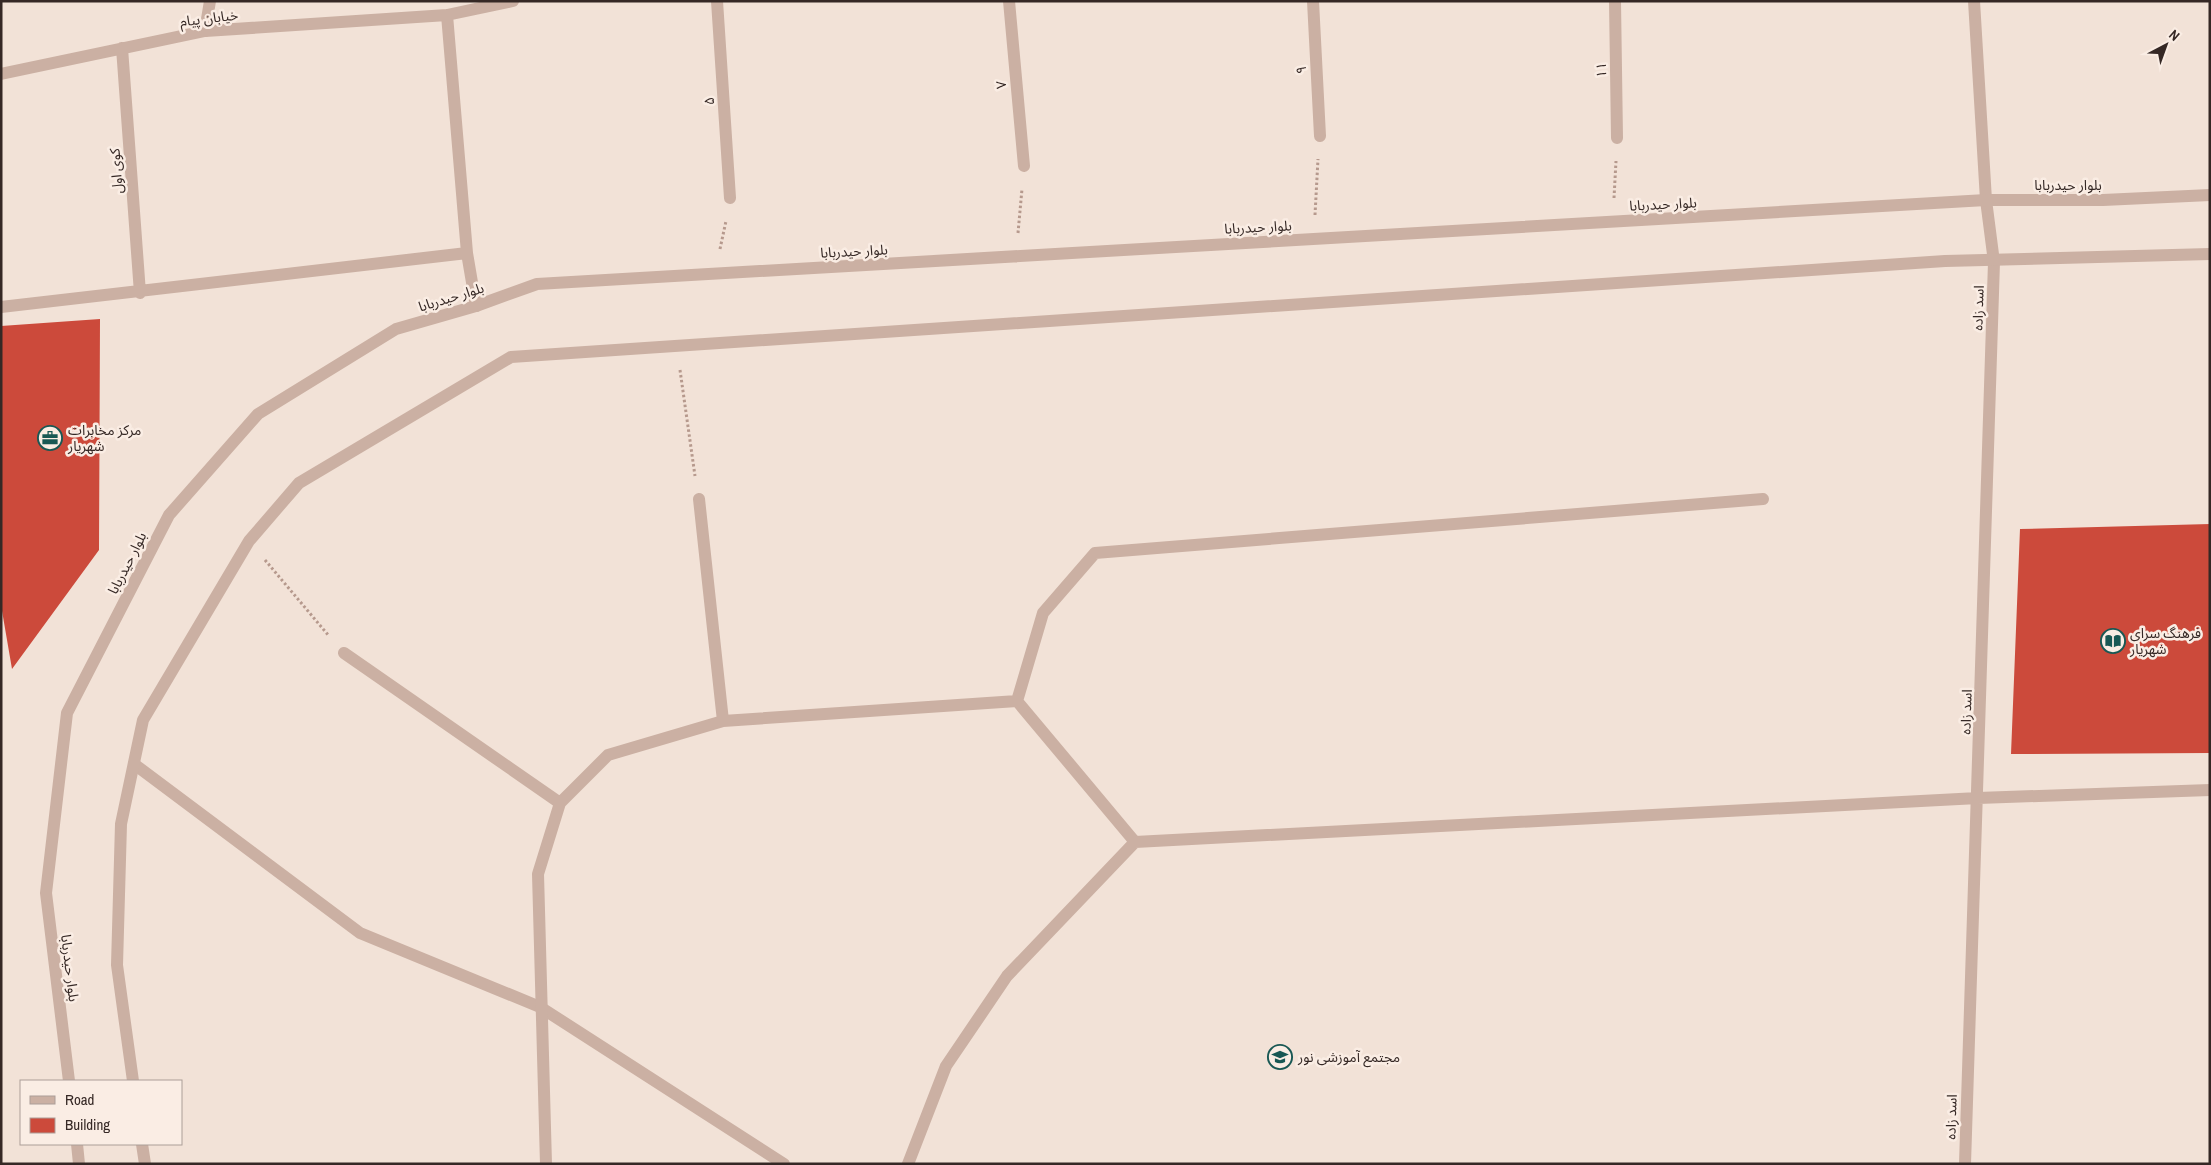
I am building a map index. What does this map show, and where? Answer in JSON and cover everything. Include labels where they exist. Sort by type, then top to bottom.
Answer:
[{"type":"street","points":[[205,31],[210,1]]},
{"type":"street","name":"خیابان پیام","points":[[1,74],[205,31],[448,16],[512,1]]},
{"type":"street","name":"۵","points":[[717,1],[730,198]]},
{"type":"street","name":"۷","points":[[1009,1],[1024,166]]},
{"type":"street","name":"۹","points":[[1312,1],[1320,136]]},
{"type":"street","name":"۱۱","points":[[1614,1],[1617,138]]},
{"type":"street","name":"اسد زاده","points":[[1965,1164],[1994,262],[1986,200],[1974,1]]},
{"type":"street","points":[[448,16],[467,253],[476,306]]},
{"type":"street","name":"کوی اول","points":[[122,48],[140,292]]},
{"type":"street","name":"بلوار حیدربابا","points":[[69,1080],[46,892],[67,713],[169,515],[258,414],[396,329],[476,306],[537,284],[1986,200],[2103,200],[2210,195]]},
{"type":"street","points":[[1,307],[467,253]]},
{"type":"street","points":[[133,1080],[117,965],[121,824],[144,720],[249,541],[299,482],[511,357],[1945,261],[1994,262],[2210,254]]},
{"type":"street","points":[[699,498],[724,721]]},
{"type":"street","points":[[1016,701],[1043,613],[1095,553],[1763,499]]},
{"type":"street","points":[[344,654],[560,803]]},
{"type":"street","points":[[1016,701],[1135,842]]},
{"type":"street","points":[[546,1164],[540,1008],[538,874],[560,803],[608,755],[724,721],[1016,701]]},
{"type":"street","points":[[134,764],[360,933],[540,1008],[784,1164]]},
{"type":"street","points":[[908,1164],[946,1066],[1007,976],[1135,842],[1978,798],[2210,790]]},
{"type":"street","points":[[77,1145],[79,1164]]},
{"type":"street","points":[[142,1145],[145,1164]]},
{"type":"path","points":[[1314,239],[1320,136]]},
{"type":"path","points":[[1613,222],[1617,138]]},
{"type":"path","points":[[1015,256],[1024,166]]},
{"type":"path","points":[[716,274],[730,198]]},
{"type":"path","points":[[677,346],[699,498]]},
{"type":"path","points":[[249,541],[344,654]]},
{"type":"building","name":"مرکز مخابرات شهریار","points":[[100,319],[99,550],[12,669],[1,605],[1,326]]},
{"type":"building","name":"فرهنگ سرای شهریار","points":[[2210,524],[2210,753],[2011,754],[2020,529]]},
{"type":"place","name":"مرکز مخابرات شهریار","points":[[50,438]]},
{"type":"place","name":"فرهنگ سرای شهریار","points":[[2113,641]]},
{"type":"place","name":"مجتمع آموزشی نور","points":[[1280,1057]]}]
